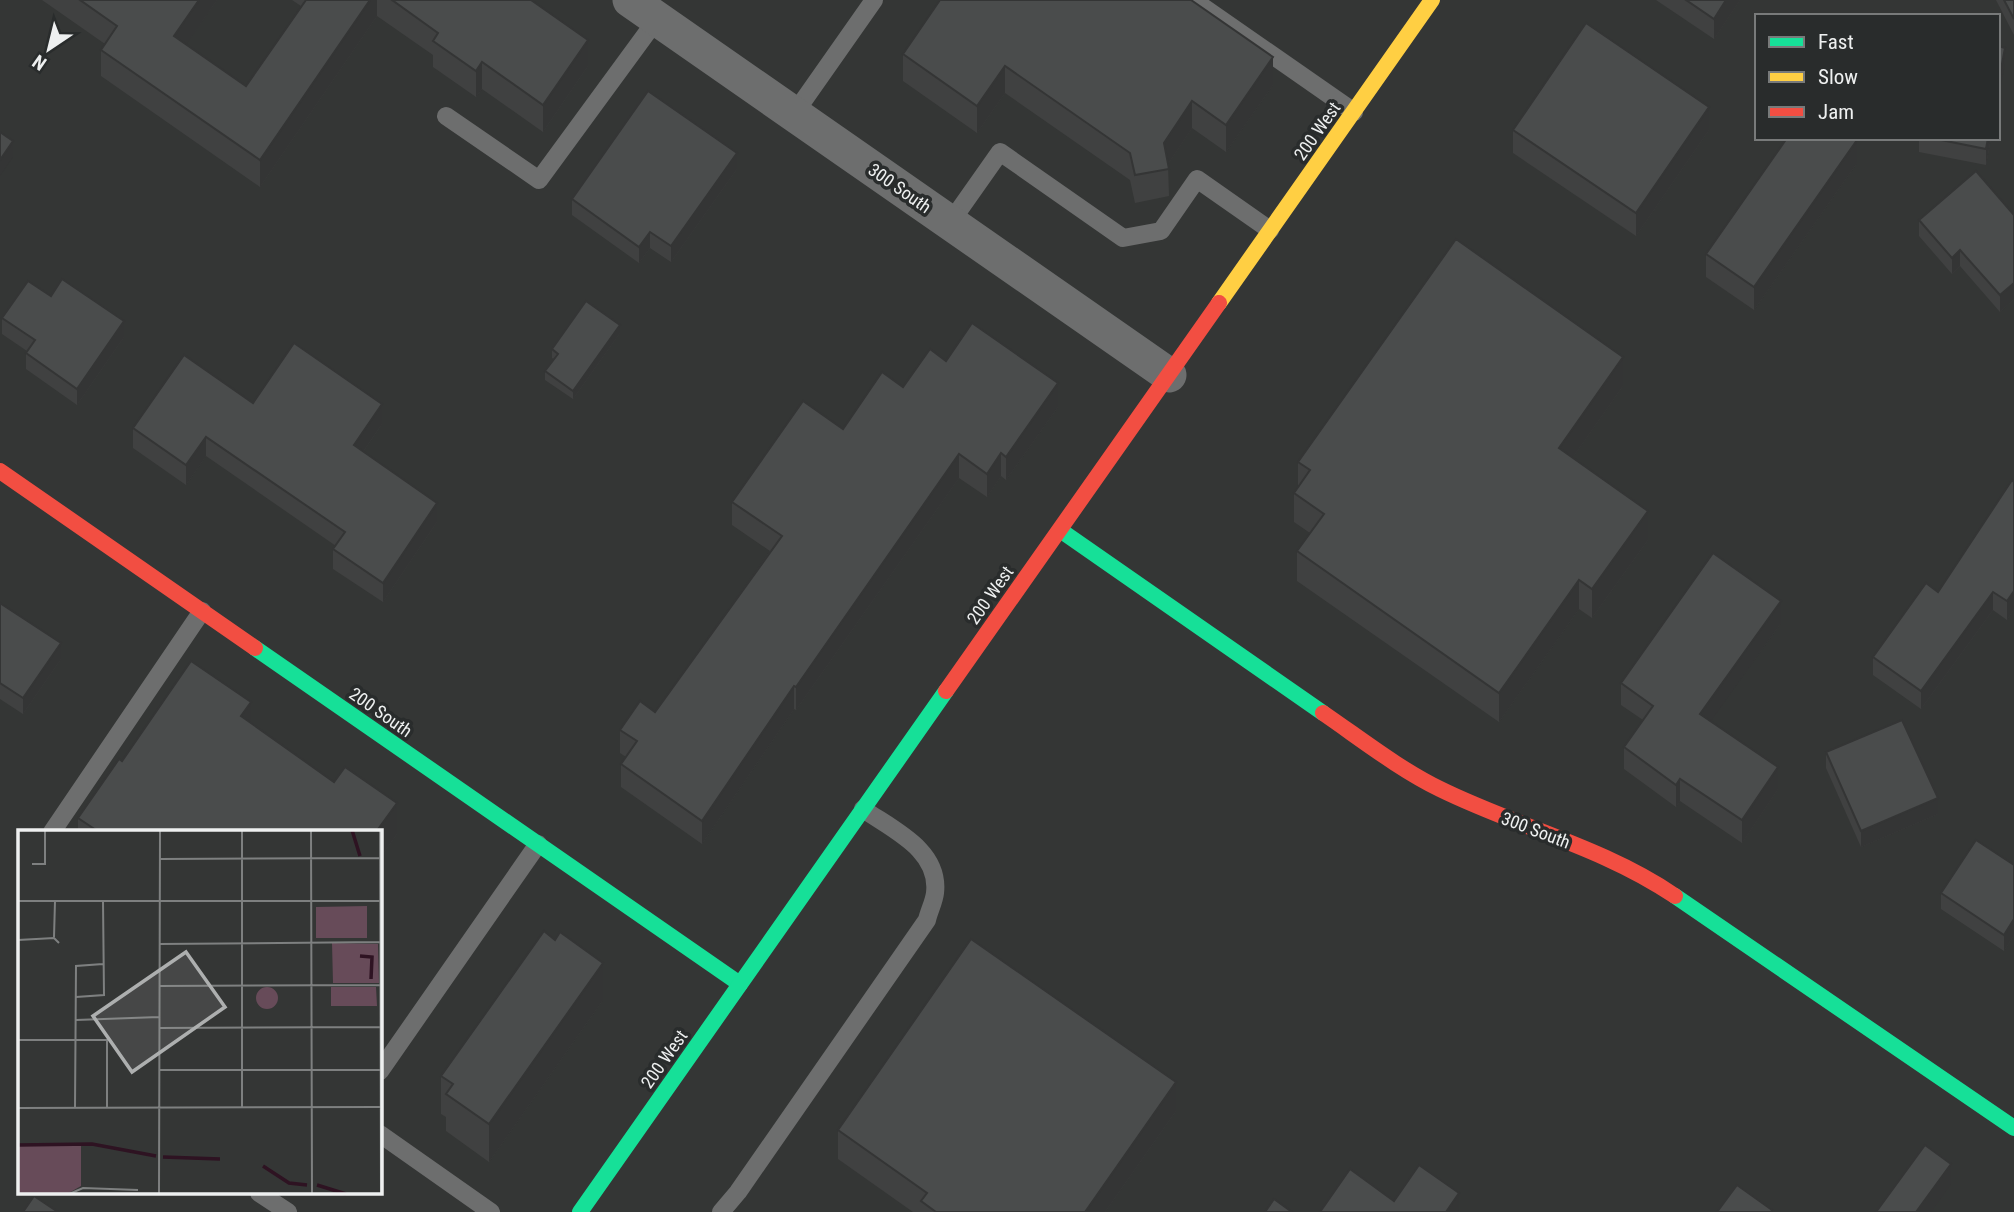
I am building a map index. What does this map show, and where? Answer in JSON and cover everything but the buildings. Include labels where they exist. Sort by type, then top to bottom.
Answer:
[{"type":"street","name":"200 West","points":[[588,1209],[740,984],[1432,0]]},
{"type":"street","name":"300 South","points":[[644,9],[1169,375]]},
{"type":"street","name":"200 South","points":[[0,471],[740,984]]},
{"type":"street","name":"300 South","points":[[1060,530],[1385,756],[1438,788],[1603,856],[1657,884],[2014,1128]]},
{"type":"lane","points":[[794,114],[874,0]]},
{"type":"lane","points":[[1193,0],[1354,112]]},
{"type":"lane","points":[[446,116],[539,180],[644,9]]},
{"type":"lane","points":[[950,223],[1000,152],[1123,238],[1161,232],[1197,180],[1270,230]]},
{"type":"lane","points":[[53,830],[202,611]]},
{"type":"lane","points":[[721,1212],[738,1192],[927,920],[935,892],[933,866],[920,848],[863,809]]},
{"type":"lane","points":[[382,1067],[538,844]]},
{"type":"lane","points":[[382,1135],[491,1212]]},
{"type":"lane","points":[[261,1194],[288,1212]]},
{"type":"traffic: fast","points":[[1060,530],[1323,713]]},
{"type":"traffic: fast","points":[[255,648],[740,984]]},
{"type":"traffic: fast","points":[[580,1212],[946,691]]},
{"type":"traffic: fast","points":[[1675,896],[2014,1128]]},
{"type":"traffic: slow","points":[[1219,303],[1432,0]]},
{"type":"traffic: jam","points":[[946,691],[1219,303]]},
{"type":"traffic: jam","points":[[0,471],[255,648]]},
{"type":"traffic: jam","points":[[1323,713],[1395,763],[1440,789],[1619,864],[1675,896]]}]
